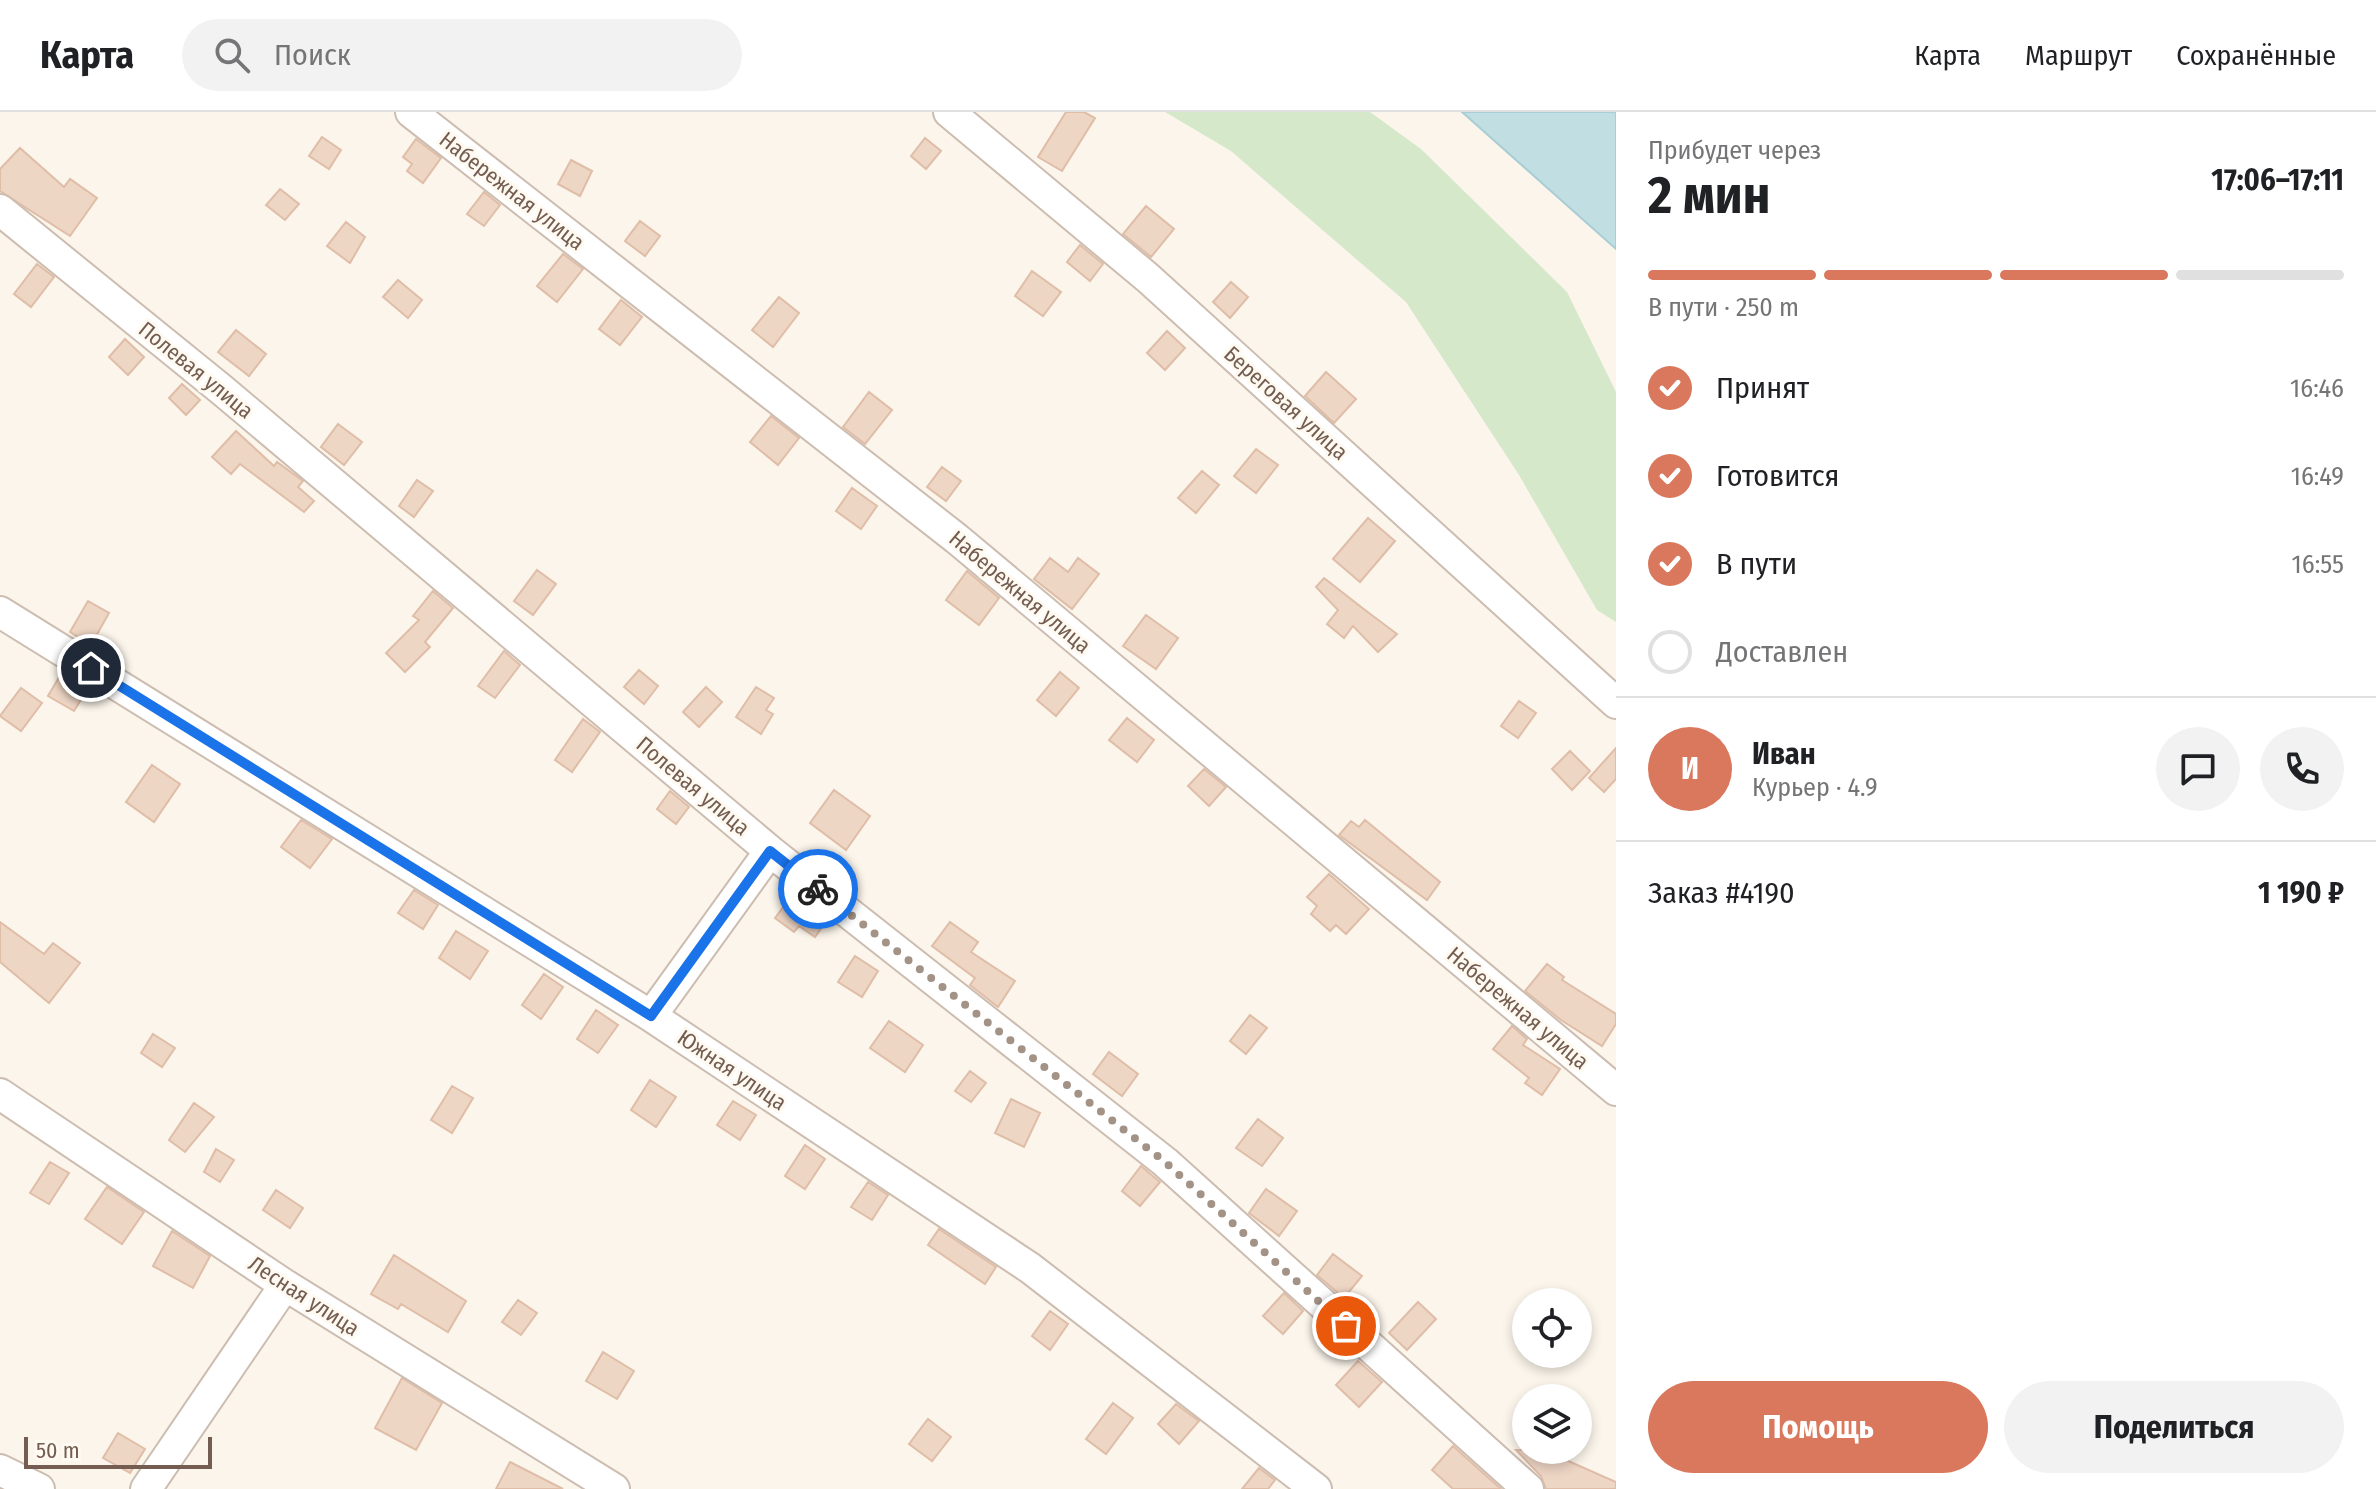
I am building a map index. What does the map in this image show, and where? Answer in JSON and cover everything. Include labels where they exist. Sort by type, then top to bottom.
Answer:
[{"type":"street","name":"Набережная улица","points":[[411,112],[957,539],[1616,1090]]},
{"type":"street","name":"Береговая улица","points":[[949,112],[1148,278],[1616,703]]},
{"type":"street","name":"Полевая улица","points":[[0,210],[222,390],[770,851],[1165,1162],[1528,1489]]},
{"type":"street","name":"Южная улица","points":[[0,612],[651,1016],[1030,1268],[1316,1489]]},
{"type":"street","points":[[651,1016],[770,851]]},
{"type":"street","name":"Лесная улица","points":[[0,1094],[285,1285],[614,1489]]},
{"type":"street","points":[[146,1489],[285,1285]]},
{"type":"street","points":[[0,1470],[39,1489]]},
{"type":"green space","points":[[1165,112],[1370,112],[1421,149],[1567,292],[1616,392],[1616,622],[1597,610],[1519,475],[1406,302],[1231,151]]},
{"type":"water","points":[[1462,112],[1616,112],[1616,249]]},
{"type":"building","points":[[1066,112],[1084,112],[1095,118],[1062,171],[1038,157]]},
{"type":"building","points":[[322,137],[341,150],[329,169],[309,156]]},
{"type":"building","points":[[925,138],[941,151],[926,169],[911,156]]},
{"type":"building","points":[[416,139],[441,158],[423,183],[407,171],[412,164],[403,157]]},
{"type":"building","points":[[20,148],[64,187],[70,179],[97,198],[70,236],[0,191],[0,169]]},
{"type":"building","points":[[571,160],[592,171],[580,196],[558,184]]},
{"type":"building","points":[[280,189],[299,204],[285,220],[266,205]]},
{"type":"building","points":[[484,192],[500,205],[484,226],[467,214]]},
{"type":"building","points":[[1146,206],[1174,229],[1151,257],[1123,234]]},
{"type":"building","points":[[640,221],[660,236],[645,256],[625,241]]},
{"type":"building","points":[[346,222],[365,237],[350,263],[327,246]]},
{"type":"building","points":[[1080,245],[1103,264],[1090,281],[1067,262]]},
{"type":"building","points":[[563,254],[583,269],[557,302],[537,286]]},
{"type":"building","points":[[37,264],[54,277],[31,307],[14,294]]},
{"type":"building","points":[[1032,271],[1061,292],[1043,316],[1015,296]]},
{"type":"building","points":[[398,280],[422,300],[408,318],[383,297]]},
{"type":"building","points":[[1231,282],[1248,297],[1230,318],[1213,302]]},
{"type":"building","points":[[779,297],[799,313],[773,347],[752,330]]},
{"type":"building","points":[[621,300],[642,317],[620,345],[599,329]]},
{"type":"building","points":[[236,330],[266,354],[249,376],[218,352]]},
{"type":"building","points":[[1167,331],[1185,348],[1165,370],[1147,353]]},
{"type":"building","points":[[125,339],[144,357],[128,375],[109,357]]},
{"type":"building","points":[[1326,372],[1356,399],[1334,423],[1305,396]]},
{"type":"building","points":[[182,384],[200,400],[186,415],[169,398]]},
{"type":"building","points":[[869,392],[892,410],[865,444],[843,427]]},
{"type":"building","points":[[771,416],[799,438],[778,465],[750,442]]},
{"type":"building","points":[[338,424],[362,442],[344,465],[321,447]]},
{"type":"building","points":[[236,431],[274,466],[277,462],[303,481],[298,487],[314,501],[304,512],[240,464],[231,474],[212,457]]},
{"type":"building","points":[[1256,449],[1278,465],[1256,493],[1234,476]]},
{"type":"building","points":[[942,467],[961,481],[946,501],[927,487]]},
{"type":"building","points":[[1202,471],[1219,485],[1196,513],[1178,498]]},
{"type":"building","points":[[417,480],[433,491],[414,517],[399,506]]},
{"type":"building","points":[[852,488],[877,506],[861,529],[836,511]]},
{"type":"building","points":[[1368,518],[1395,541],[1360,582],[1333,559]]},
{"type":"building","points":[[1050,558],[1068,572],[1078,558],[1099,574],[1072,609],[1034,579]]},
{"type":"building","points":[[537,570],[556,584],[533,615],[514,601]]},
{"type":"building","points":[[967,571],[999,598],[979,625],[946,600]]},
{"type":"building","points":[[1324,578],[1397,634],[1378,652],[1353,626],[1344,638],[1327,624],[1338,610],[1316,587]]},
{"type":"building","points":[[433,591],[453,608],[425,642],[430,647],[405,672],[386,653],[419,620],[413,616]]},
{"type":"building","points":[[88,601],[109,613],[91,645],[70,632]]},
{"type":"building","points":[[1146,615],[1178,638],[1156,669],[1123,646]]},
{"type":"building","points":[[504,651],[520,665],[495,698],[478,686]]},
{"type":"building","points":[[639,670],[658,686],[644,704],[624,687]]},
{"type":"building","points":[[1060,672],[1079,688],[1056,716],[1037,700]]},
{"type":"building","points":[[61,674],[87,690],[74,711],[48,696]]},
{"type":"building","points":[[706,687],[722,702],[699,727],[683,712]]},
{"type":"building","points":[[756,687],[774,698],[766,710],[773,714],[761,734],[736,717]]},
{"type":"building","points":[[21,688],[42,703],[21,731],[0,716]]},
{"type":"building","points":[[1519,701],[1536,713],[1518,738],[1501,726]]},
{"type":"building","points":[[1127,718],[1154,740],[1137,762],[1109,740]]},
{"type":"building","points":[[583,719],[600,732],[572,772],[555,760]]},
{"type":"building","points":[[1616,748],[1616,779],[1604,792],[1589,778]]},
{"type":"building","points":[[1570,751],[1590,771],[1572,790],[1552,769]]},
{"type":"building","points":[[152,765],[180,784],[154,822],[126,802]]},
{"type":"building","points":[[1204,769],[1226,787],[1209,806],[1188,786]]},
{"type":"building","points":[[834,790],[870,816],[846,850],[810,823]]},
{"type":"building","points":[[670,791],[689,807],[676,824],[657,809]]},
{"type":"building","points":[[301,820],[332,839],[310,868],[281,847]]},
{"type":"building","points":[[1365,820],[1440,882],[1427,900],[1339,835],[1351,821],[1359,827]]},
{"type":"building","points":[[1329,874],[1369,909],[1346,934],[1336,925],[1330,931],[1311,914],[1317,906],[1307,897]]},
{"type":"building","points":[[414,890],[438,905],[423,929],[398,913]]},
{"type":"building","points":[[793,894],[827,920],[815,937],[799,926],[794,932],[775,918]]},
{"type":"building","points":[[0,922],[44,954],[53,943],[80,963],[49,1003],[0,962]]},
{"type":"building","points":[[950,922],[978,942],[971,952],[1015,981],[998,1007],[970,985],[975,978],[932,946]]},
{"type":"building","points":[[456,931],[488,951],[470,979],[439,958]]},
{"type":"building","points":[[855,956],[878,971],[862,997],[838,982]]},
{"type":"building","points":[[1547,964],[1564,977],[1562,980],[1616,1014],[1616,1024],[1602,1046],[1561,1020],[1525,991]]},
{"type":"building","points":[[544,974],[563,987],[541,1019],[522,1005]]},
{"type":"building","points":[[596,1010],[618,1025],[598,1053],[577,1039]]},
{"type":"building","points":[[1250,1015],[1267,1028],[1246,1054],[1230,1041]]},
{"type":"building","points":[[889,1021],[923,1045],[905,1072],[870,1048]]},
{"type":"building","points":[[1512,1026],[1527,1039],[1523,1045],[1560,1069],[1542,1095],[1525,1083],[1529,1078],[1493,1049]]},
{"type":"building","points":[[153,1034],[175,1048],[162,1067],[141,1053]]},
{"type":"building","points":[[1109,1052],[1138,1074],[1122,1096],[1093,1074]]},
{"type":"building","points":[[970,1071],[986,1083],[971,1102],[955,1091]]},
{"type":"building","points":[[650,1080],[676,1097],[656,1127],[631,1110]]},
{"type":"building","points":[[452,1086],[473,1098],[452,1133],[431,1120]]},
{"type":"building","points":[[1011,1099],[1040,1113],[1024,1147],[995,1133]]},
{"type":"building","points":[[733,1101],[756,1115],[740,1140],[717,1125]]},
{"type":"building","points":[[194,1103],[214,1117],[185,1152],[169,1140]]},
{"type":"building","points":[[1258,1119],[1283,1138],[1262,1166],[1236,1148]]},
{"type":"building","points":[[805,1145],[825,1159],[805,1189],[785,1176]]},
{"type":"building","points":[[216,1149],[234,1160],[220,1182],[204,1172]]},
{"type":"building","points":[[50,1162],[69,1173],[49,1204],[30,1193]]},
{"type":"building","points":[[1141,1166],[1160,1182],[1140,1206],[1122,1191]]},
{"type":"building","points":[[868,1182],[888,1195],[872,1220],[851,1207]]},
{"type":"building","points":[[107,1187],[144,1212],[122,1244],[85,1219]]},
{"type":"building","points":[[1266,1189],[1297,1211],[1279,1236],[1249,1213]]},
{"type":"building","points":[[276,1190],[303,1208],[290,1228],[263,1210]]},
{"type":"building","points":[[939,1229],[996,1267],[985,1284],[928,1245]]},
{"type":"building","points":[[172,1231],[210,1256],[193,1288],[153,1266]]},
{"type":"building","points":[[1333,1254],[1362,1276],[1344,1298],[1317,1275]]},
{"type":"building","points":[[394,1255],[466,1301],[448,1332],[401,1304],[398,1309],[371,1294]]},
{"type":"building","points":[[1284,1293],[1303,1311],[1283,1334],[1263,1316]]},
{"type":"building","points":[[518,1300],[537,1313],[521,1335],[502,1322]]},
{"type":"building","points":[[1418,1302],[1436,1319],[1407,1350],[1389,1333]]},
{"type":"building","points":[[1050,1311],[1068,1324],[1050,1350],[1032,1336]]},
{"type":"building","points":[[603,1352],[634,1371],[617,1399],[586,1381]]},
{"type":"building","points":[[1358,1361],[1382,1382],[1359,1407],[1336,1385]]},
{"type":"building","points":[[402,1378],[442,1403],[416,1450],[375,1428]]},
{"type":"building","points":[[1113,1403],[1133,1418],[1106,1454],[1086,1439]]},
{"type":"building","points":[[1176,1404],[1199,1421],[1179,1444],[1158,1424]]},
{"type":"building","points":[[928,1419],[951,1437],[932,1461],[909,1444]]},
{"type":"building","points":[[118,1433],[145,1449],[130,1473],[103,1458]]},
{"type":"building","points":[[1453,1446],[1501,1489],[1453,1489],[1432,1470]]},
{"type":"building","points":[[510,1462],[563,1489],[496,1489]]},
{"type":"building","points":[[1529,1464],[1575,1464],[1616,1482],[1616,1489],[1546,1489],[1541,1476]]},
{"type":"building","points":[[1259,1468],[1275,1480],[1268,1489],[1242,1489]]},
{"type":"way so far","points":[[818,889],[1165,1162],[1346,1326]]},
{"type":"route","points":[[91,668],[651,1016],[770,851],[818,889]]}]
